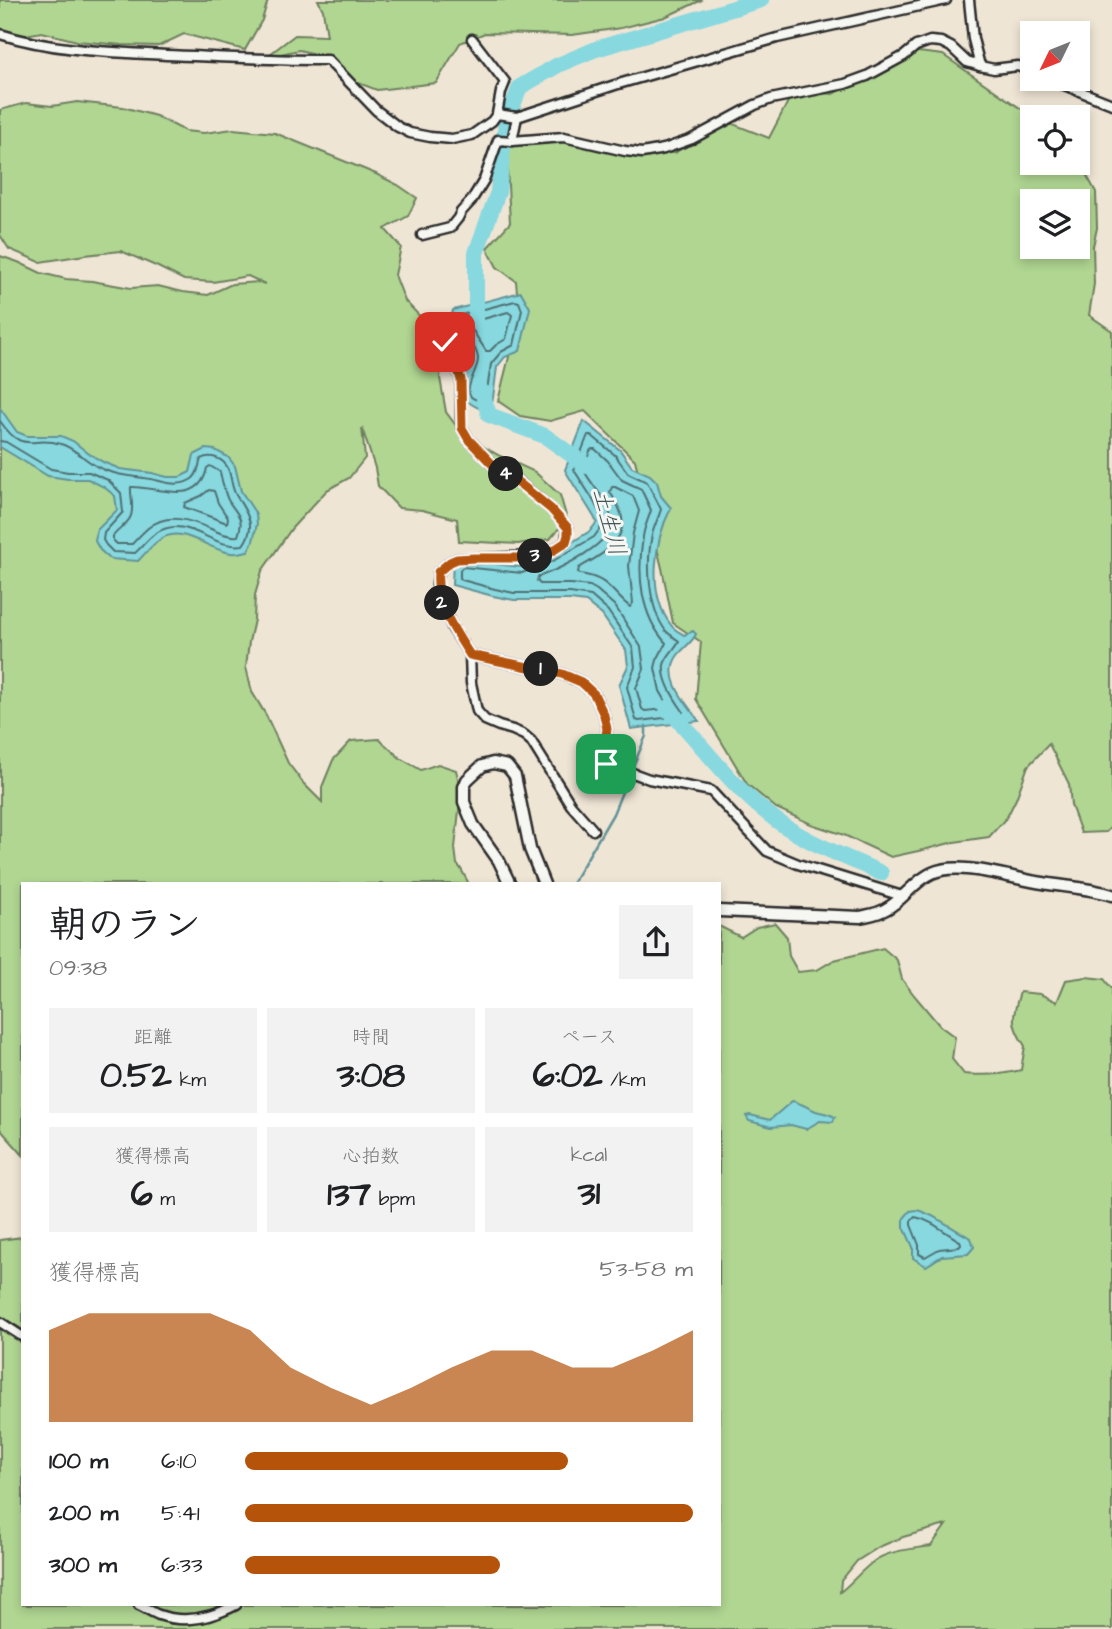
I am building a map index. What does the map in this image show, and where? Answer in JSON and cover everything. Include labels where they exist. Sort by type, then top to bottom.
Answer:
[{"type":"street","points":[[497,114],[515,117],[777,38],[946,0]]},
{"type":"street","points":[[969,0],[973,38],[980,66]]},
{"type":"street","points":[[0,34],[53,46],[93,51],[272,60],[328,60],[376,110],[391,121],[410,132],[452,139],[472,135],[492,121],[497,114],[500,92],[505,82],[472,39]]},
{"type":"street","points":[[422,235],[450,228],[458,218],[484,180],[498,140],[564,137],[625,151],[642,153],[664,149],[692,139],[771,99],[845,84],[867,76],[930,40],[951,47],[967,62],[980,66],[994,69],[1020,67]]},
{"type":"street","points":[[1079,91],[1112,104]]},
{"type":"street","points":[[512,141],[515,117]]},
{"type":"street","points":[[444,327],[445,342],[461,380],[462,428],[469,440],[497,469],[509,475],[551,509],[568,528],[568,535],[566,542],[551,552],[522,558],[474,558],[450,562],[438,572],[439,596],[453,629],[470,655],[471,683],[477,711],[485,720],[524,735],[531,741],[571,806],[593,830]]},
{"type":"street","points":[[470,655],[562,674],[581,682],[594,694],[604,715],[607,729],[603,751],[606,764],[649,779],[711,791],[767,851],[798,864],[902,896]]},
{"type":"street","points":[[509,882],[499,861],[473,824],[464,803],[467,780],[482,766],[493,762],[507,766],[515,776],[530,849],[543,882]]},
{"type":"street","points":[[721,911],[860,917],[887,909],[932,873],[954,868],[1112,895]]},
{"type":"street","points":[[0,1322],[21,1336]]},
{"type":"street","points":[[141,1606],[159,1615],[192,1620],[234,1606]]},
{"type":"green space","points":[[0,0],[268,0],[262,20],[245,50],[184,34],[159,46],[77,41],[42,32],[3,39],[0,38]]},
{"type":"green space","points":[[318,0],[702,0],[665,17],[621,28],[572,35],[485,33],[460,43],[436,83],[377,90],[348,79],[328,57],[299,50],[266,57],[295,35],[327,36],[323,10]]},
{"type":"green space","points":[[910,51],[943,55],[1020,108],[1020,175],[1086,175],[1096,192],[1094,284],[1089,315],[1112,331],[1112,826],[1106,832],[1081,833],[1071,805],[1069,784],[1049,744],[1028,766],[1007,817],[989,837],[891,857],[776,808],[747,784],[696,699],[701,642],[673,623],[635,460],[585,411],[550,421],[520,416],[498,401],[519,317],[516,281],[497,267],[487,248],[510,223],[506,145],[543,136],[625,153],[675,153],[723,120],[769,138],[794,90],[833,94]]},
{"type":"green space","points":[[77,102],[123,107],[156,116],[185,131],[204,133],[233,129],[275,133],[376,174],[417,198],[408,216],[385,229],[401,247],[395,275],[405,301],[436,333],[442,356],[440,378],[446,412],[463,435],[535,472],[560,495],[567,519],[550,539],[518,544],[459,541],[457,519],[422,510],[399,508],[378,486],[362,428],[365,458],[349,478],[327,490],[292,528],[262,571],[255,595],[254,620],[246,667],[252,692],[288,763],[322,802],[322,787],[333,760],[351,741],[379,739],[400,758],[421,770],[438,764],[456,770],[461,791],[455,848],[457,864],[468,882],[21,882],[21,1153],[0,1129],[0,256],[41,273],[131,288],[158,286],[208,295],[232,284],[265,284],[248,276],[213,282],[184,280],[121,251],[40,262],[9,249],[0,235],[0,110],[26,103],[52,106]]},
{"type":"green space","points":[[775,923],[787,937],[789,956],[798,972],[817,970],[834,960],[883,948],[897,960],[902,979],[914,995],[940,1026],[955,1037],[952,1059],[964,1074],[993,1075],[1021,1070],[1025,1046],[1014,1020],[1020,992],[1040,994],[1057,1002],[1066,980],[1086,977],[1104,979],[1112,989],[1112,1629],[0,1629],[0,1240],[21,1237],[21,1606],[721,1606],[721,927],[741,937],[757,927]],"holes":[[[946,1525],[931,1546],[903,1550],[877,1559],[840,1592],[841,1581],[857,1561],[879,1547]]]},
{"type":"water","points":[[521,292],[530,308],[520,351],[505,357],[497,367],[489,413],[467,401],[463,393],[462,378],[468,370],[470,357],[465,345],[449,327],[453,310]]},
{"type":"water","points":[[0,408],[17,432],[27,436],[61,436],[103,462],[120,469],[180,477],[190,472],[194,455],[206,449],[215,450],[228,457],[235,466],[241,491],[256,514],[257,524],[248,551],[222,551],[176,534],[158,541],[138,561],[110,559],[95,541],[97,530],[117,510],[115,496],[88,479],[48,476],[0,447]]},
{"type":"water","points":[[584,421],[620,450],[632,467],[650,475],[657,482],[661,496],[671,508],[657,551],[656,583],[663,612],[672,627],[684,635],[693,631],[696,634],[678,655],[672,672],[677,690],[699,721],[631,729],[619,685],[628,666],[626,650],[602,615],[586,602],[514,600],[452,585],[453,559],[521,567],[551,555],[590,531],[597,522],[565,470]]},
{"type":"water","points":[[792,1101],[835,1117],[833,1122],[820,1121],[806,1129],[791,1125],[771,1127],[749,1121],[746,1116],[770,1120]]},
{"type":"water","points":[[917,1210],[971,1238],[974,1247],[968,1254],[942,1256],[926,1266],[913,1258],[913,1247],[904,1227],[904,1218],[910,1211]]},
{"type":"waterway","name":"土生川","points":[[476,322],[476,253],[498,192],[506,123],[520,87],[558,65],[596,49],[761,0]]},
{"type":"waterway","name":"土生川","points":[[484,393],[489,415],[545,436],[587,466]]},
{"type":"waterway","name":"土生川","points":[[667,708],[728,776],[767,813],[808,840],[881,873]]},
{"type":"waterway","points":[[632,769],[646,736],[646,726]]},
{"type":"waterway","points":[[573,882],[613,814],[629,775]]},
{"type":"route","points":[[445,342],[461,380],[462,428],[469,440],[497,469],[509,475],[551,509],[568,528],[568,535],[566,542],[551,552],[535,556],[457,559],[450,562],[438,572],[439,596],[453,629],[470,655],[562,674],[581,682],[594,694],[607,729],[603,751],[606,764]]}]
